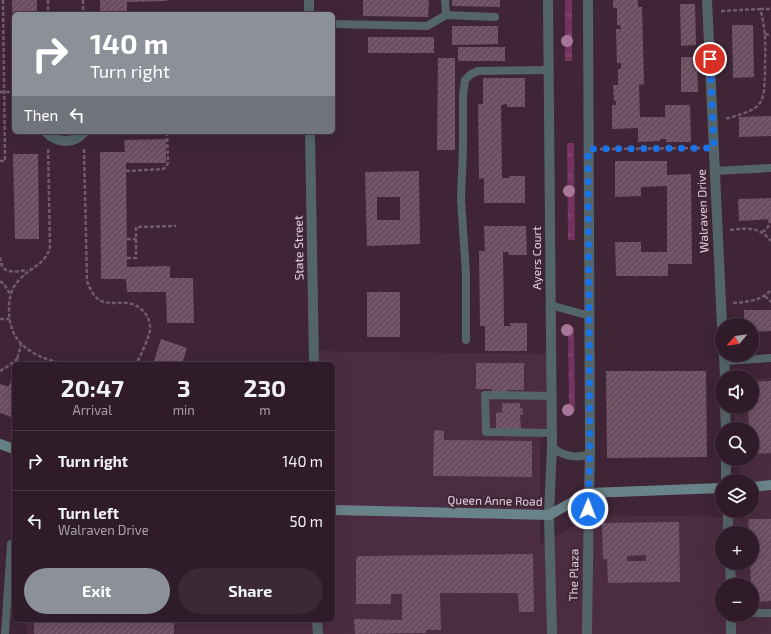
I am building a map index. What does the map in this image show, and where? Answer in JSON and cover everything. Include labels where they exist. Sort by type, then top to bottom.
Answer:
[{"type":"street","points":[[309,0],[309,12]]},
{"type":"street","name":"Ayers Court","points":[[548,0],[552,432],[549,515]]},
{"type":"street","points":[[588,0],[590,316],[589,493]]},
{"type":"street","name":"Walraven Drive","points":[[707,0],[722,318]]},
{"type":"street","points":[[48,134],[59,140],[67,141],[82,134]]},
{"type":"street","name":"State Street","points":[[310,134],[314,362]]},
{"type":"street","points":[[0,444],[12,448]]},
{"type":"street","points":[[759,486],[771,486]]},
{"type":"street","name":"Queen Anne Road","points":[[335,510],[549,515],[589,493],[715,488]]},
{"type":"street","name":"The Plaza","points":[[587,634],[589,493]]},
{"type":"street","name":"The Plaza","points":[[549,515],[552,634]]},
{"type":"street","points":[[318,622],[318,634]]},
{"type":"street","points":[[731,622],[731,634]]},
{"type":"lane","points":[[445,0],[446,15]]},
{"type":"lane","points":[[335,24],[427,26],[446,15],[495,17]]},
{"type":"lane","points":[[466,340],[466,274],[461,200],[463,95],[465,80],[471,74],[478,71],[548,70]]},
{"type":"lane","points":[[715,171],[771,168]]},
{"type":"lane","points":[[550,305],[590,316]]},
{"type":"lane","points":[[759,358],[771,358]]},
{"type":"lane","points":[[551,396],[485,395],[486,432],[552,432]]},
{"type":"lane","points":[[552,448],[568,456],[586,456],[590,454]]},
{"type":"lane","points":[[5,634],[11,544]]},
{"type":"lane","points":[[759,614],[771,613]]},
{"type":"path","points":[[0,161],[5,161],[2,92],[3,0]]},
{"type":"path","points":[[48,0],[48,12]]},
{"type":"path","points":[[83,0],[83,12]]},
{"type":"path","points":[[713,122],[750,111],[760,104],[764,92],[766,50],[765,34],[760,9]]},
{"type":"path","points":[[708,12],[771,9]]},
{"type":"path","points":[[765,34],[771,35]]},
{"type":"path","points":[[47,134],[49,252],[43,261],[22,276],[15,284],[9,300],[9,319],[10,326],[21,344],[38,355],[56,362]]},
{"type":"path","points":[[84,134],[87,282],[93,294],[98,299],[107,302],[134,304],[142,309],[148,316],[150,333],[137,362]]},
{"type":"path","points":[[126,171],[163,169],[166,167],[168,163],[167,134]]},
{"type":"path","points":[[588,149],[714,148]]},
{"type":"path","points":[[762,232],[768,229],[770,220]]},
{"type":"path","points":[[127,258],[136,258],[136,227],[176,226]]},
{"type":"path","points":[[717,231],[744,228],[752,229],[762,232],[771,241]]},
{"type":"path","points":[[127,239],[136,239]]},
{"type":"path","points":[[0,257],[1,264],[6,271],[14,272],[30,270]]},
{"type":"path","points":[[0,280],[10,295]]},
{"type":"path","points":[[721,304],[755,300],[765,296],[771,290]]},
{"type":"path","points":[[765,296],[771,302]]},
{"type":"path","points":[[0,319],[9,319]]},
{"type":"path","points":[[17,362],[21,344]]},
{"type":"path","points":[[13,362],[18,358]]},
{"type":"path","points":[[0,371],[12,363]]},
{"type":"path","points":[[10,387],[12,380]]},
{"type":"shaded area","points":[[314,351],[551,354],[551,433],[542,438],[540,445],[540,544],[595,515],[759,518],[759,474],[739,474],[739,466],[759,466],[759,422],[735,422],[734,414],[759,414],[759,379],[771,378],[771,634],[27,634],[27,622],[335,622],[335,362],[314,362]]},
{"type":"green space","points":[[565,0],[572,0],[572,61],[565,61]]},
{"type":"green space","points":[[567,143],[574,143],[575,240],[568,240]]},
{"type":"green space","points":[[568,327],[574,327],[575,411],[569,411]]},
{"type":"building","points":[[12,0],[37,0],[37,12],[12,12]]},
{"type":"building","points":[[100,0],[167,0],[127,2],[127,12],[100,12]]},
{"type":"building","points":[[363,0],[429,0],[428,17],[363,16]]},
{"type":"building","points":[[452,0],[500,0],[500,7],[452,6]]},
{"type":"building","points":[[613,0],[638,0],[638,7],[642,7],[644,84],[639,85],[640,117],[665,117],[665,105],[690,105],[691,142],[666,142],[666,139],[660,139],[660,141],[638,142],[638,128],[612,129],[612,105],[616,105],[616,101],[614,101],[613,85],[618,85],[618,69],[621,69],[621,63],[617,63],[616,29],[621,29],[620,25],[617,25],[617,8],[613,8]]},
{"type":"building","points":[[680,4],[695,4],[696,45],[681,46]]},
{"type":"building","points":[[732,25],[753,25],[754,77],[733,78]]},
{"type":"building","points":[[452,26],[498,26],[498,44],[452,45]]},
{"type":"building","points":[[368,37],[434,37],[434,53],[368,53]]},
{"type":"building","points":[[458,47],[505,47],[505,61],[458,61]]},
{"type":"building","points":[[681,57],[697,57],[698,92],[681,92]]},
{"type":"building","points":[[438,58],[455,58],[455,150],[437,150]]},
{"type":"building","points":[[483,78],[525,78],[525,107],[507,107],[507,104],[501,105],[502,178],[509,178],[509,176],[525,176],[525,203],[484,203],[484,178],[479,179],[478,104],[483,104]]},
{"type":"building","points":[[771,116],[771,136],[739,137],[739,117]]},
{"type":"building","points":[[166,139],[166,163],[126,163],[127,267],[170,266],[170,278],[193,278],[194,323],[167,323],[166,292],[127,292],[126,279],[101,279],[100,152],[125,152],[124,140]]},
{"type":"building","points":[[13,154],[38,154],[39,239],[15,239]]},
{"type":"building","points":[[615,161],[667,161],[667,175],[691,174],[692,264],[668,264],[668,276],[616,276],[615,242],[641,242],[641,252],[667,252],[667,186],[641,187],[641,196],[615,197]]},
{"type":"building","points":[[419,171],[420,244],[367,246],[365,172]],"holes":[[[377,197],[400,197],[400,220],[377,220]]]},
{"type":"building","points":[[771,198],[771,219],[739,221],[738,199]]},
{"type":"building","points":[[484,226],[526,226],[527,255],[509,255],[508,252],[503,252],[504,326],[510,326],[510,323],[527,323],[527,351],[485,351],[485,326],[480,326],[479,251],[485,251]]},
{"type":"building","points":[[367,292],[400,292],[400,337],[367,337]]},
{"type":"building","points":[[744,310],[771,310],[771,331],[759,332],[759,318],[744,318]]},
{"type":"building","points":[[161,339],[187,348],[183,362],[154,362]]},
{"type":"building","points":[[476,363],[524,363],[524,390],[508,390],[508,394],[492,394],[492,389],[476,389]]},
{"type":"building","points":[[606,371],[706,371],[707,457],[607,458]]},
{"type":"building","points":[[771,381],[771,453],[759,454],[759,422],[749,422],[748,414],[759,414],[759,382]]},
{"type":"building","points":[[0,384],[12,387],[12,417],[0,413]]},
{"type":"building","points":[[502,403],[520,403],[520,408],[523,409],[523,414],[520,415],[521,429],[496,430],[496,413],[502,412]]},
{"type":"building","points":[[434,430],[444,431],[444,440],[532,441],[532,477],[433,476]]},
{"type":"building","points":[[748,519],[771,519],[771,601],[759,602],[759,578],[751,578],[750,570],[759,570],[759,526],[748,526]]},
{"type":"building","points":[[679,522],[680,582],[608,583],[607,559],[603,559],[602,523]],"holes":[[[646,555],[646,561],[627,561],[627,556]]]},
{"type":"building","points":[[533,554],[534,612],[519,612],[518,593],[440,593],[441,630],[426,630],[426,633],[355,634],[354,619],[402,620],[402,594],[391,594],[391,604],[356,604],[356,559],[358,556]]},
{"type":"building","points":[[34,622],[174,622],[174,634],[34,634]]},
{"type":"route","points":[[588,509],[590,454],[588,149],[714,148],[710,59]]}]
